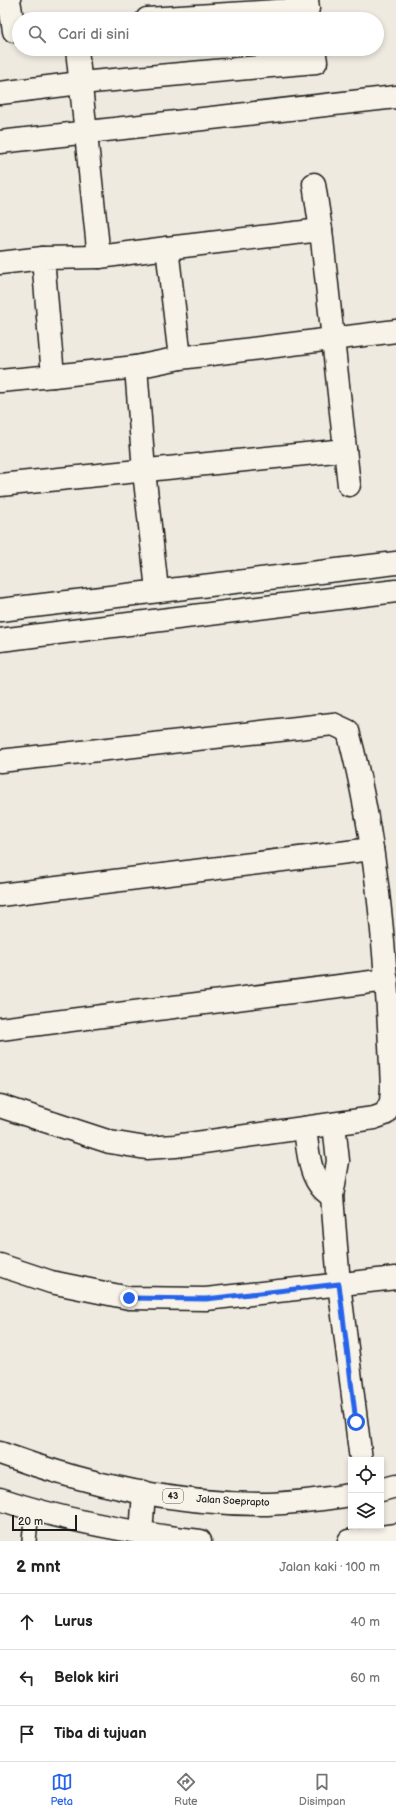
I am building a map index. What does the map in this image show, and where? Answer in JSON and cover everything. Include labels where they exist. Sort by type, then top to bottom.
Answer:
[{"type":"main road","points":[[9,0],[11,31]]},
{"type":"main road","points":[[260,12],[309,9]]},
{"type":"main road","points":[[78,56],[99,257]]},
{"type":"main road","points":[[0,93],[80,83],[316,62],[315,56]]},
{"type":"main road","points":[[0,142],[85,131],[396,97]]},
{"type":"main road","points":[[314,184],[334,338],[349,485]]},
{"type":"main road","points":[[0,263],[43,258],[99,257],[321,230]]},
{"type":"main road","points":[[167,248],[180,358]]},
{"type":"main road","points":[[43,258],[53,376]]},
{"type":"main road","points":[[0,382],[136,367],[180,358],[396,331]]},
{"type":"main road","points":[[136,367],[144,471],[157,590]]},
{"type":"main road","points":[[0,485],[345,450]]},
{"type":"main road","points":[[0,610],[157,590],[396,564]]},
{"type":"main road","points":[[0,640],[396,591]]},
{"type":"main road","points":[[0,761],[333,724],[348,731],[372,849],[387,980],[392,1088],[391,1102],[385,1114],[374,1118],[175,1146],[146,1148],[110,1142],[0,1106]]},
{"type":"main road","points":[[0,895],[372,849]]},
{"type":"main road","points":[[0,1029],[387,980]]},
{"type":"main road","points":[[334,1124],[338,1161],[332,1196],[339,1284],[361,1457]]},
{"type":"main road","points":[[305,1128],[313,1172],[326,1193],[332,1196]]},
{"type":"main road","points":[[0,1265],[51,1282],[129,1298],[206,1299],[396,1278]]},
{"type":"main road","name":"Jalan Soeprapto","points":[[0,1453],[25,1462],[89,1480],[144,1492],[212,1501],[260,1504],[307,1502],[348,1495]]},
{"type":"main road","points":[[384,1489],[396,1486]]},
{"type":"main road","points":[[141,1534],[144,1492]]},
{"type":"main road","points":[[0,1499],[32,1510],[141,1534],[200,1541]]},
{"type":"main road","points":[[351,1541],[396,1535]]},
{"type":"lane","points":[[29,1541],[32,1510]]},
{"type":"route","points":[[129,1298],[206,1299],[339,1284],[356,1422]]}]
